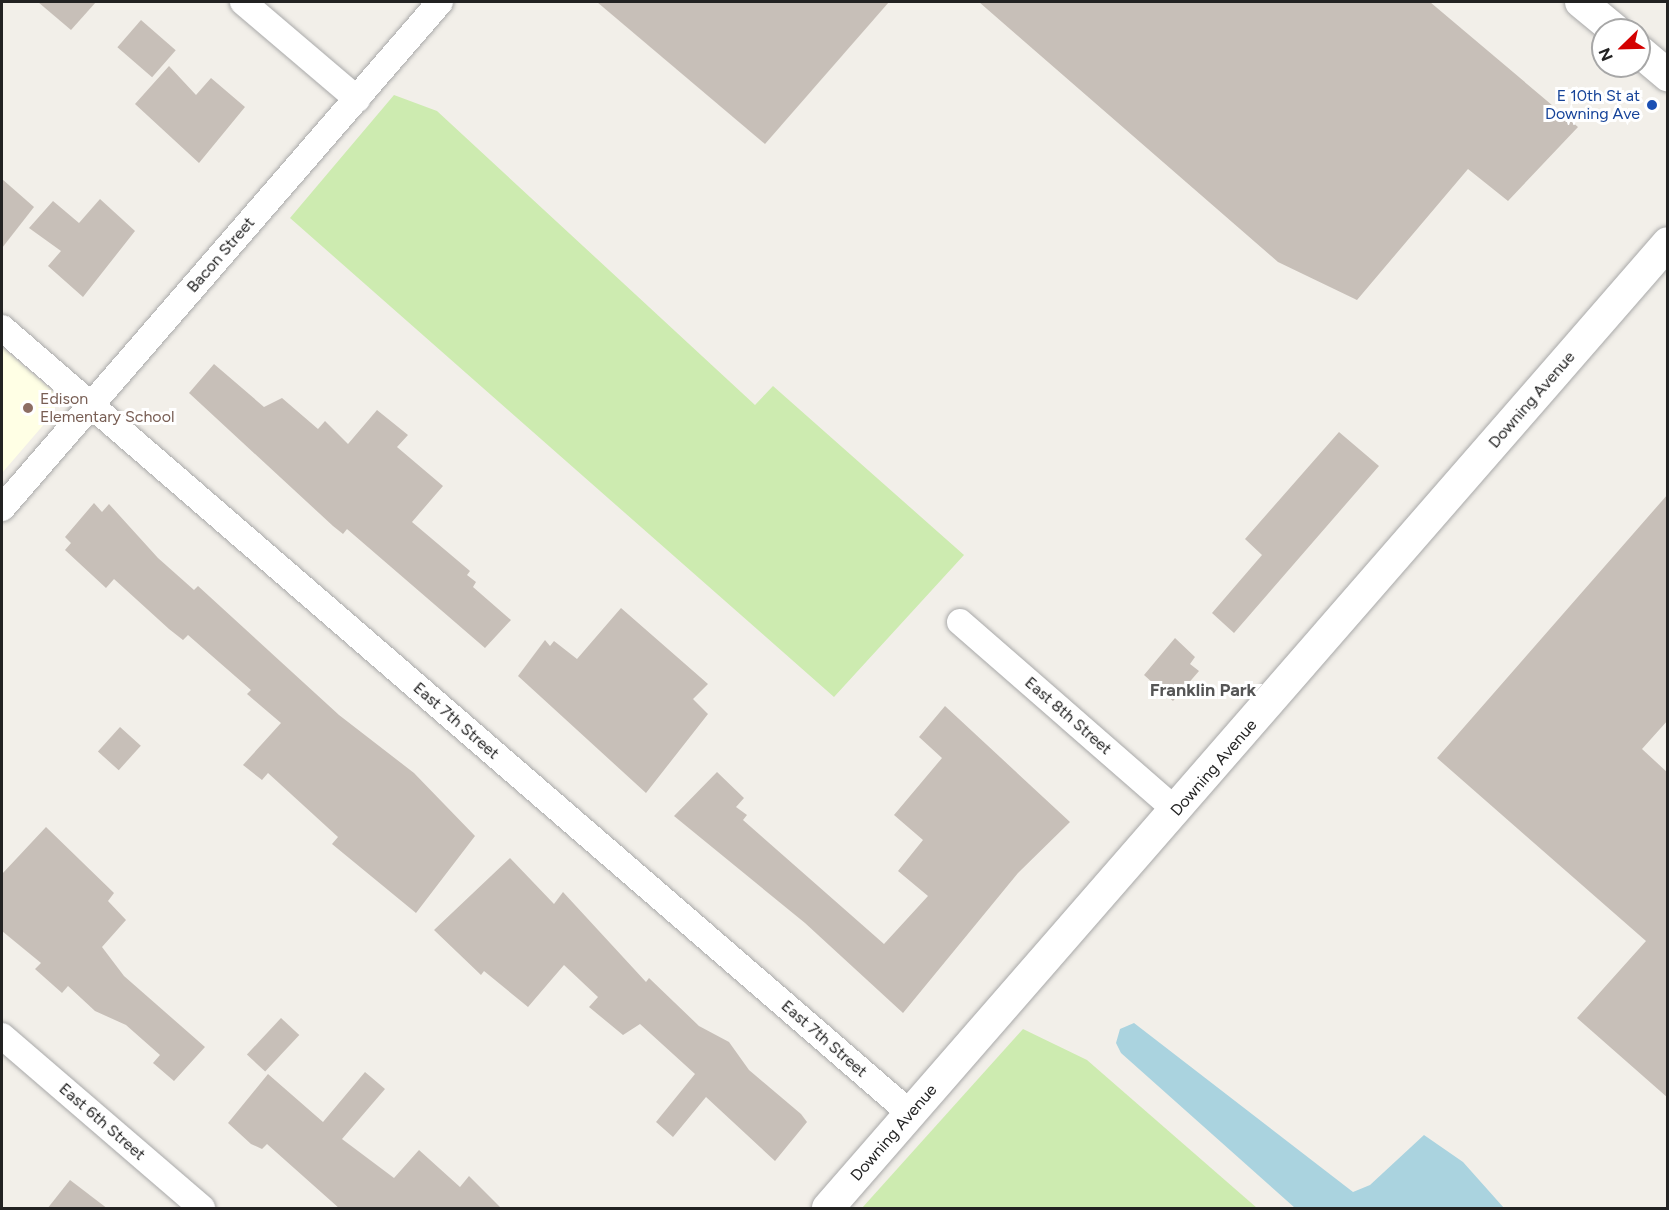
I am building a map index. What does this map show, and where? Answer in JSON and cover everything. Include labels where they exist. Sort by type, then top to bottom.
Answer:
[{"type":"street","points":[[243,2],[357,99]]},
{"type":"street","name":"Bacon Street","points":[[2,508],[440,2]]},
{"type":"street","points":[[1581,2],[1600,18]]},
{"type":"street","points":[[1651,61],[1668,75]]},
{"type":"street","name":"Downing Avenue","points":[[828,1209],[1177,811],[1668,243]]},
{"type":"street","name":"East 7th Street","points":[[2,328],[911,1114]]},
{"type":"street","name":"East 8th Street","points":[[960,622],[1177,811]]},
{"type":"street","name":"East 6th Street","points":[[2,1036],[202,1209]]},
{"type":"shaded area","name":"Edison Elementary School","points":[[2,347],[55,393],[57,402],[52,415],[2,473]]},
{"type":"green space","points":[[394,95],[437,111],[755,405],[773,386],[964,555],[834,697],[290,218]]},
{"type":"green space","points":[[1023,1029],[1087,1060],[1257,1208],[862,1208]]},
{"type":"water","points":[[1134,1023],[1353,1192],[1370,1185],[1424,1135],[1463,1162],[1504,1208],[1295,1208],[1121,1053],[1116,1043],[1120,1029]]},
{"type":"building","points":[[38,2],[96,2],[71,30]]},
{"type":"building","points":[[597,2],[889,2],[765,144]]},
{"type":"building","points":[[979,2],[1430,2],[1578,127],[1508,201],[1468,169],[1357,300],[1278,262]]},
{"type":"building","points":[[141,20],[176,50],[152,77],[117,47]]},
{"type":"building","points":[[169,66],[196,95],[211,78],[245,107],[199,163],[135,104]]},
{"type":"building","points":[[2,179],[34,207],[2,248]]},
{"type":"building","points":[[100,199],[135,231],[83,297],[48,266],[61,251],[29,228],[53,201],[79,223]]},
{"type":"building","points":[[214,364],[264,407],[282,398],[318,429],[325,421],[348,444],[377,410],[408,435],[397,447],[443,486],[412,522],[470,571],[467,575],[476,582],[473,587],[511,620],[485,648],[347,529],[343,534],[333,526],[189,393]]},
{"type":"building","points":[[1339,432],[1379,466],[1234,633],[1212,613],[1262,555],[1245,539]]},
{"type":"building","points":[[1668,494],[1668,720],[1642,749],[1668,773],[1668,1098],[1577,1018],[1646,941],[1437,758]]},
{"type":"building","points":[[94,503],[102,512],[109,504],[158,558],[194,590],[198,586],[339,715],[414,773],[475,836],[416,913],[332,844],[338,837],[268,773],[262,780],[243,765],[281,723],[247,694],[251,690],[188,635],[183,640],[169,629],[114,579],[106,588],[65,550],[71,543],[65,537]]},
{"type":"building","points":[[621,608],[708,684],[693,699],[708,714],[646,793],[518,676],[545,640],[550,646],[554,641],[577,659]]},
{"type":"building","points":[[1175,638],[1195,657],[1190,664],[1199,671],[1173,701],[1144,675]]},
{"type":"building","points":[[945,706],[1070,822],[1018,873],[903,1013],[805,923],[674,816],[717,772],[744,798],[736,807],[747,815],[743,820],[884,944],[928,896],[898,871],[923,840],[894,815],[942,758],[919,737]]},
{"type":"building","points":[[120,727],[141,746],[119,770],[98,752]]},
{"type":"building","points":[[46,827],[114,893],[108,901],[126,920],[102,947],[124,976],[205,1047],[174,1081],[153,1063],[160,1055],[126,1025],[95,1011],[68,986],[62,993],[35,969],[41,963],[2,931],[2,874]]},
{"type":"building","points":[[510,858],[554,904],[563,892],[646,982],[649,978],[699,1026],[729,1042],[749,1070],[801,1114],[807,1122],[775,1161],[706,1097],[673,1137],[656,1122],[695,1074],[640,1024],[623,1035],[589,1007],[598,997],[564,965],[528,1007],[484,971],[481,975],[434,930]]},
{"type":"building","points":[[281,1018],[299,1035],[265,1072],[247,1055]]},
{"type":"building","points":[[365,1072],[385,1089],[342,1139],[394,1178],[419,1150],[460,1187],[469,1176],[502,1209],[340,1209],[267,1144],[262,1149],[251,1144],[228,1123],[268,1074],[323,1122]]},
{"type":"building","points":[[70,1180],[108,1209],[47,1209]]},
{"type":"place","name":"E 10th St at Downing Ave","points":[[1652,105]]},
{"type":"place","name":"Edison Elementary School","points":[[28,408]]},
{"type":"district","name":"Franklin Park","points":[[1203,690]]}]
